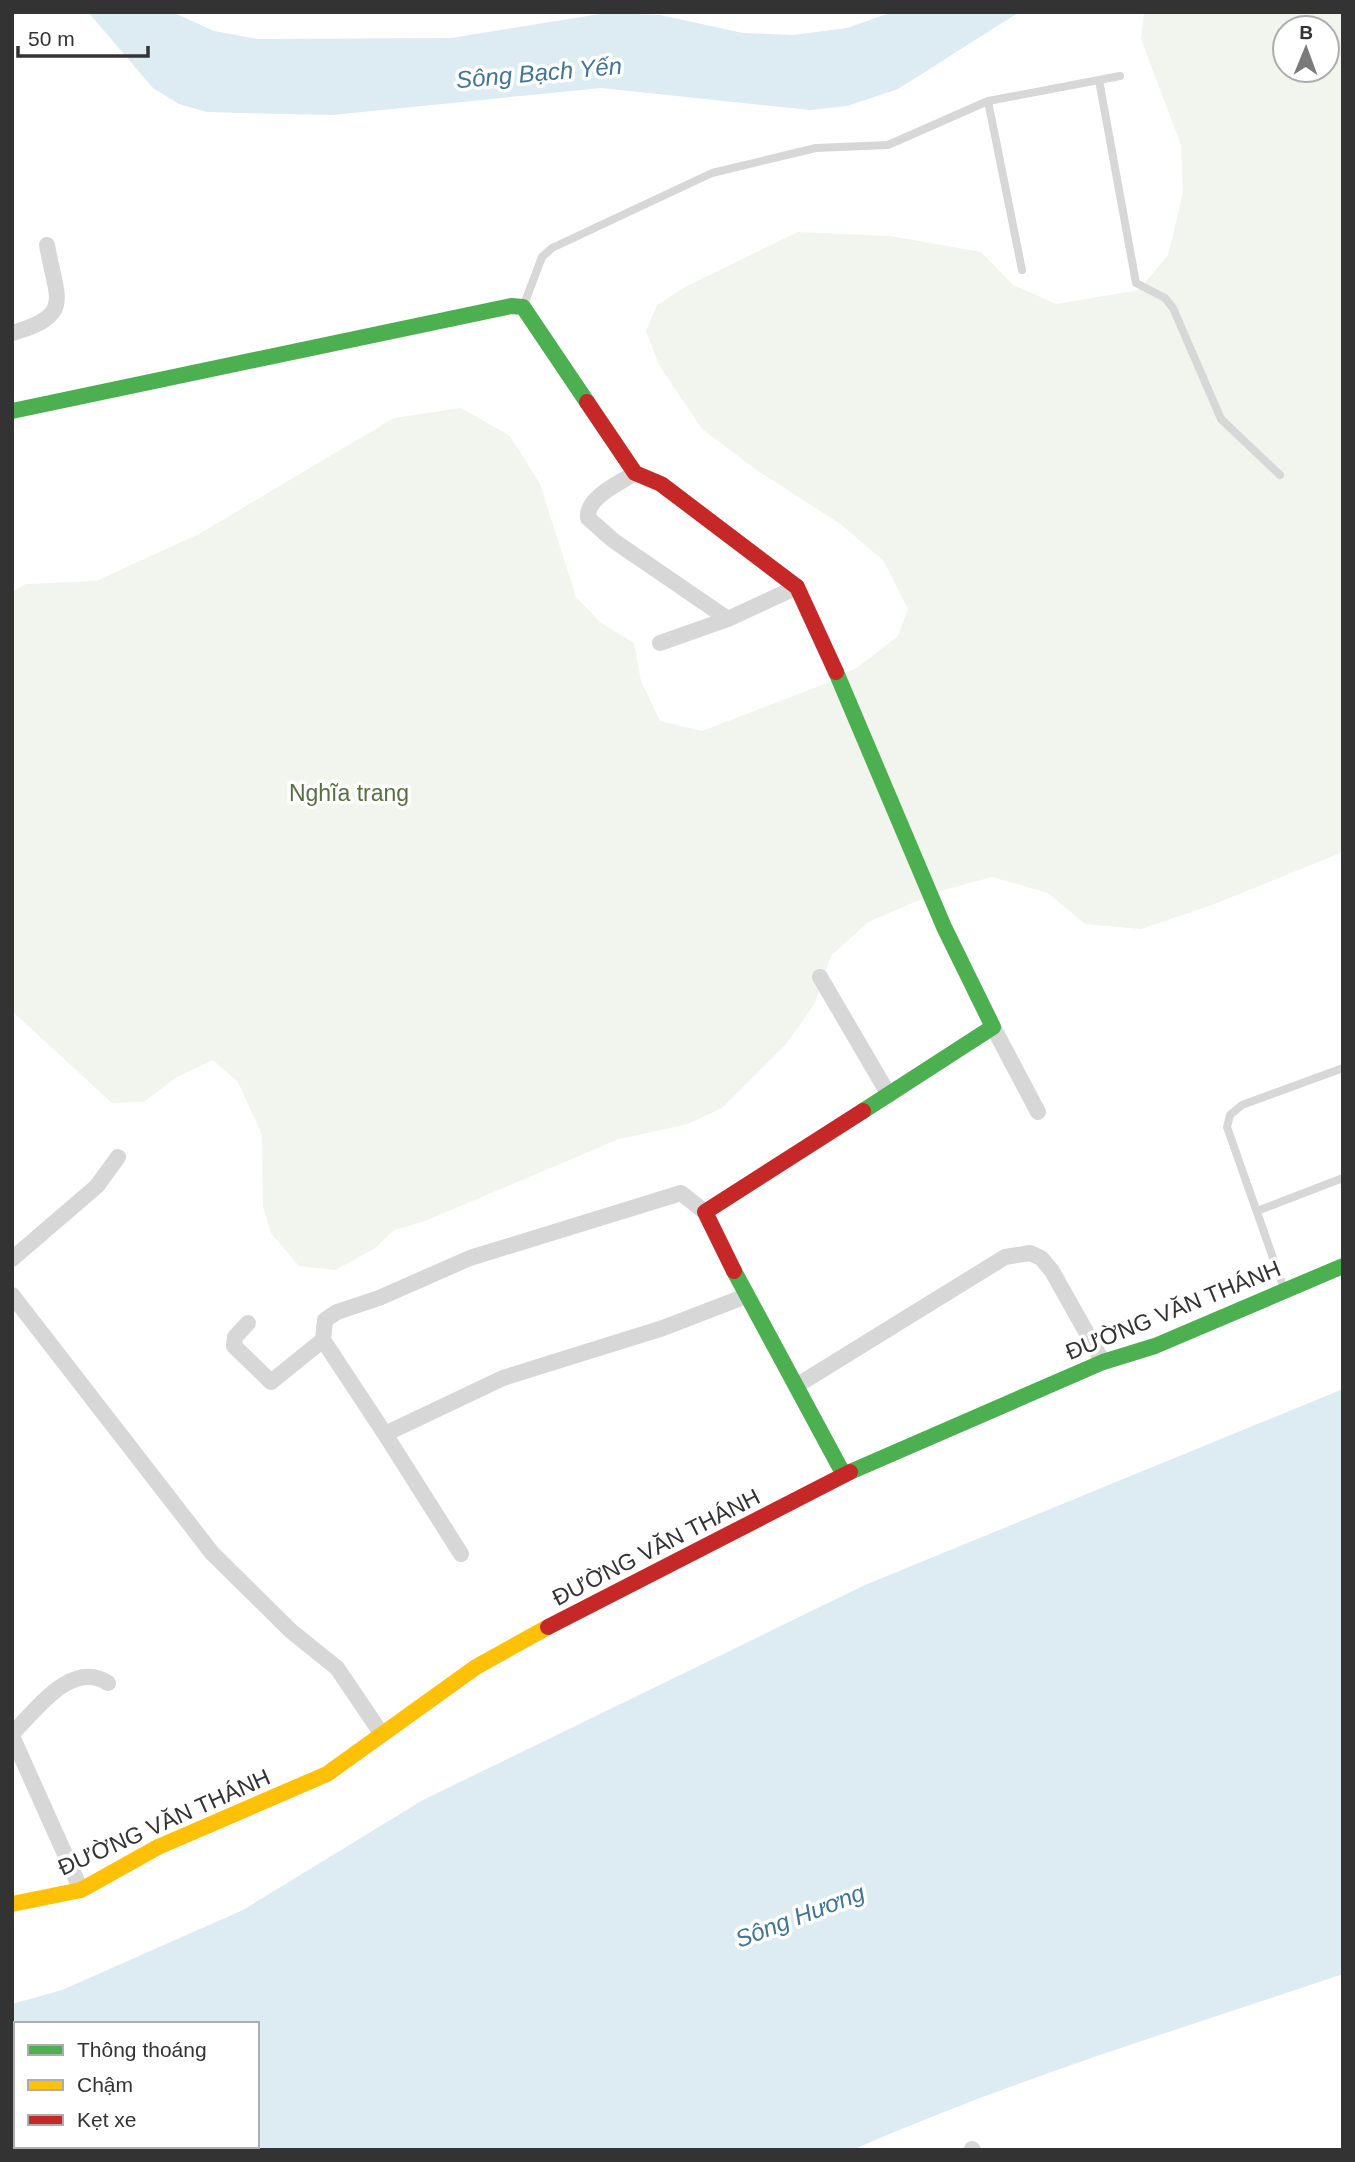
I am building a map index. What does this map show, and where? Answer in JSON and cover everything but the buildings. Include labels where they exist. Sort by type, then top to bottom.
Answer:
[{"type":"street","points":[[12,333],[46,322],[53,316],[57,306],[47,245]]},
{"type":"street","points":[[12,411],[512,306],[523,307],[635,473],[661,484],[797,587],[868,743],[944,927],[1038,1112]]},
{"type":"street","points":[[635,473],[592,504],[589,518],[614,541],[728,619]]},
{"type":"street","points":[[660,643],[728,619],[797,587]]},
{"type":"street","points":[[820,977],[889,1095]]},
{"type":"street","points":[[705,1212],[993,1027]]},
{"type":"street","points":[[12,1259],[97,1186],[118,1157]]},
{"type":"street","points":[[461,1554],[323,1340],[325,1320],[337,1312],[379,1298],[446,1267],[534,1236],[681,1194],[705,1212],[746,1296],[844,1475]]},
{"type":"street","points":[[796,1386],[970,1278],[1017,1252],[1030,1253],[1041,1258],[1052,1271],[1103,1362]]},
{"type":"street","name":"ĐƯỜNG VĂN THÁNH","points":[[12,1904],[81,1890],[158,1847],[327,1774],[476,1667],[583,1608],[844,1475],[1103,1362],[1155,1346],[1343,1266]]},
{"type":"street","points":[[12,1295],[212,1553],[291,1631],[337,1668],[382,1733]]},
{"type":"street","points":[[385,1434],[503,1378],[663,1328],[746,1296]]},
{"type":"street","points":[[248,1323],[235,1337],[234,1346],[271,1382],[323,1340]]},
{"type":"street","points":[[81,1890],[12,1735],[44,1700],[78,1677],[96,1675],[108,1683]]},
{"type":"lane","points":[[523,307],[542,257],[552,248],[712,173],[816,148],[888,145],[988,101],[1120,76]]},
{"type":"lane","points":[[1099,80],[1136,283],[1165,298],[1173,309],[1221,419],[1280,475]]},
{"type":"lane","points":[[988,101],[1010,194],[1022,270]]},
{"type":"lane","points":[[1284,1289],[1227,1127],[1230,1115],[1242,1105],[1343,1068]]},
{"type":"lane","points":[[1256,1211],[1343,1178]]},
{"type":"green space","name":"Nghĩa trang","points":[[1144,12],[1343,12],[1343,852],[1212,905],[1141,929],[1085,924],[1048,893],[992,877],[940,891],[868,922],[831,956],[815,1003],[787,1043],[722,1108],[688,1124],[619,1139],[425,1221],[394,1230],[374,1249],[335,1270],[299,1266],[271,1233],[263,1207],[262,1135],[238,1082],[213,1060],[177,1077],[144,1102],[112,1103],[12,1011],[12,592],[26,584],[96,581],[199,534],[394,418],[461,408],[510,436],[540,484],[576,597],[601,623],[634,643],[641,681],[660,721],[702,731],[822,685],[858,667],[898,636],[908,609],[883,560],[839,523],[758,471],[702,429],[659,365],[646,331],[657,305],[687,286],[798,232],[890,236],[981,252],[1013,285],[1056,304],[1139,290],[1168,255],[1183,193],[1181,145],[1141,39]]},
{"type":"water","name":"Sông Bạch Yến","points":[[88,12],[172,12],[214,31],[258,39],[451,38],[606,13],[660,15],[743,33],[793,35],[847,28],[893,12],[1019,12],[898,89],[847,106],[810,110],[601,88],[332,115],[207,112],[179,104],[153,88]]},
{"type":"water","name":"Sông Hương","points":[[1343,1389],[1343,1974],[1034,2078],[852,2150],[12,2150],[12,2004],[62,1990],[243,1910],[423,1800],[865,1585]]},
{"type":"traffic: fast","points":[[12,411],[511,306],[523,307],[587,402]]},
{"type":"traffic: fast","points":[[836,672],[944,927],[993,1027],[863,1111]]},
{"type":"traffic: fast","points":[[850,1472],[1103,1362],[1155,1346],[1343,1266]]},
{"type":"traffic: fast","points":[[734,1271],[844,1475]]},
{"type":"traffic: slow","points":[[12,1904],[81,1890],[158,1847],[327,1774],[476,1667],[548,1627]]},
{"type":"traffic: jam","points":[[587,402],[635,473],[661,484],[797,587],[836,672]]},
{"type":"traffic: jam","points":[[734,1271],[705,1212],[863,1111]]},
{"type":"traffic: jam","points":[[548,1627],[850,1472]]}]
